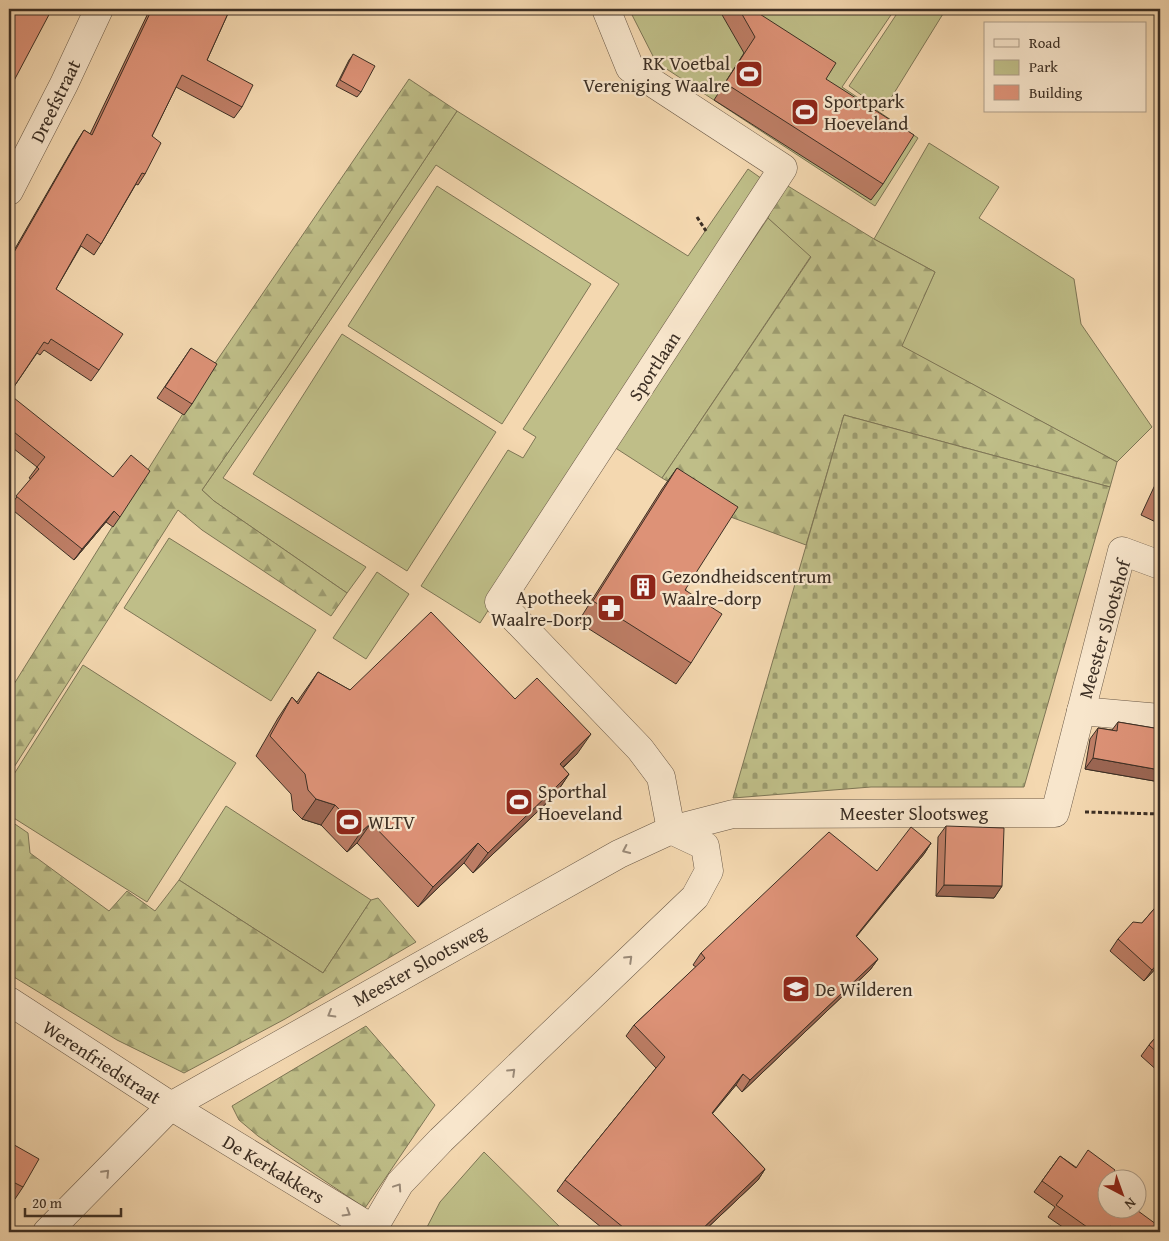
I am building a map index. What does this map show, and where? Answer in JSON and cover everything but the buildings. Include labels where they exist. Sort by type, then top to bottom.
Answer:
[{"type":"street","name":"Dreefstraat","points":[[9,191],[64,84],[99,9]]},
{"type":"street","name":"Sportlaan","points":[[606,9],[630,68],[783,168],[499,602],[640,749],[661,777],[670,830]]},
{"type":"street","name":"Meester Slootshof","points":[[1055,812],[1122,552],[1160,565]]},
{"type":"street","name":"Meester Slootshof","points":[[1081,711],[1160,718]]},
{"type":"street","name":"Meester Slootsweg","points":[[47,1232],[171,1106],[619,854],[670,830],[733,814],[1055,812]]},
{"type":"street","points":[[375,1230],[400,1183],[441,1140],[695,897],[710,871],[705,846],[670,830]]},
{"type":"street","name":"Werenfriedstraat","points":[[9,1001],[171,1106]]},
{"type":"street","name":"De Kerkakkers","points":[[171,1106],[375,1230]]},
{"type":"path","points":[[1055,812],[1160,814]]},
{"type":"green space","name":"Sportpark Hoeveland","points":[[629,9],[895,9],[842,87],[918,138],[875,206],[656,62]]},
{"type":"green space","points":[[900,9],[946,9],[883,111],[849,86]]},
{"type":"green space","points":[[409,79],[457,111],[286,369],[202,490],[214,501],[347,593],[331,616],[202,530],[178,510],[9,775],[9,692],[207,375]]},
{"type":"green space","points":[[457,111],[688,256],[748,169],[765,181],[480,623],[421,586],[508,450],[523,458],[536,437],[523,429],[619,284],[436,165],[223,478],[366,567],[347,593],[214,501],[202,490],[286,369]]},
{"type":"green space","points":[[929,143],[999,187],[979,218],[1074,279],[1081,324],[1152,427],[1117,462],[901,346],[935,272],[874,239]]},
{"type":"green space","points":[[783,183],[874,239],[935,272],[902,346],[1117,462],[1110,487],[844,415],[806,545],[728,516],[662,478],[811,257],[768,218]]},
{"type":"green space","points":[[437,186],[591,284],[502,424],[348,326]]},
{"type":"green space","points":[[768,218],[811,256],[662,478],[614,447]]},
{"type":"green space","points":[[342,334],[496,432],[407,571],[253,474]]},
{"type":"green space","points":[[844,415],[1110,487],[1024,787],[871,787],[733,798]]},
{"type":"green space","points":[[169,538],[316,630],[271,701],[124,608]]},
{"type":"green space","points":[[377,572],[409,594],[366,659],[333,638]]},
{"type":"green space","points":[[83,665],[236,763],[147,902],[9,815],[9,782]]},
{"type":"green space","points":[[226,806],[371,900],[323,973],[179,880]]},
{"type":"green space","points":[[9,820],[28,833],[30,853],[109,911],[127,891],[155,911],[179,880],[323,973],[371,900],[378,898],[416,942],[285,1019],[184,1073],[117,1040],[9,974]]},
{"type":"green space","points":[[366,1026],[435,1105],[365,1208],[258,1136],[239,1120],[232,1106]]},
{"type":"green space","points":[[484,1152],[565,1232],[425,1231],[440,1202]]},
{"type":"place","name":"RK Voetbal Vereniging Waalre","points":[[749,74]]},
{"type":"place","name":"Sportpark Hoeveland","points":[[805,112]]},
{"type":"place","name":"Gezondheidscentrum Waalre-dorp","points":[[643,587]]},
{"type":"place","name":"Apotheek Waalre-Dorp","points":[[611,608]]},
{"type":"place","name":"Sporthal Hoeveland","points":[[519,802]]},
{"type":"place","name":"WLTV","points":[[349,822]]},
{"type":"place","name":"De Wilderen","points":[[796,989]]}]
